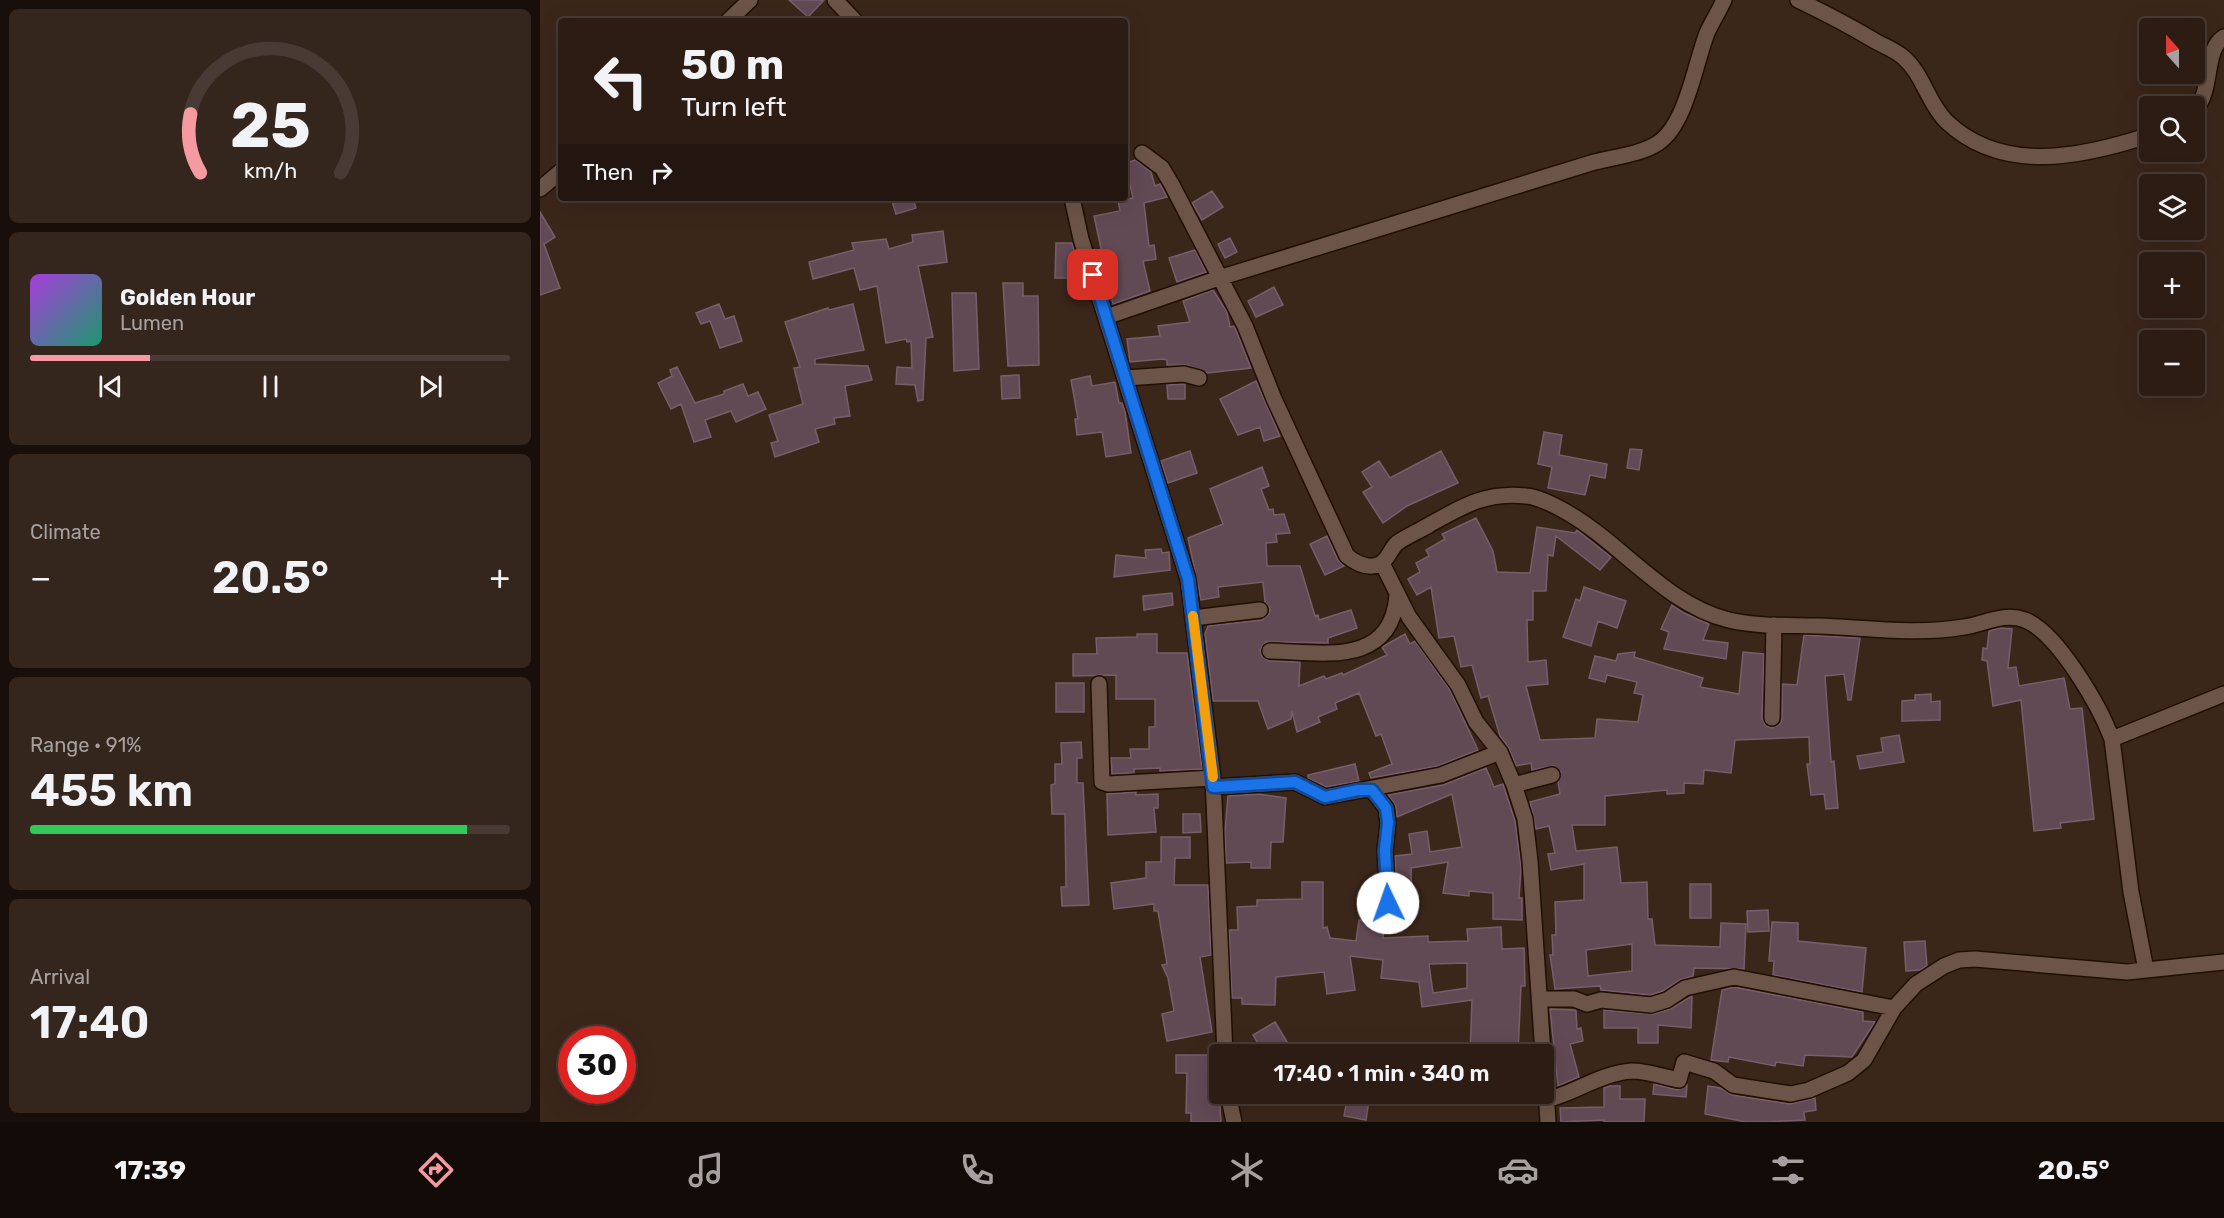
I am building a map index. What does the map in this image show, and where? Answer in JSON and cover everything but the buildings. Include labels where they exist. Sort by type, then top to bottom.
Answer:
[{"type":"street","points":[[731,18],[750,0]]},
{"type":"street","points":[[836,0],[852,18]]},
{"type":"street","points":[[1106,317],[1219,278],[1647,148],[1659,142],[1670,132],[1681,110],[1708,32],[1724,0]]},
{"type":"street","points":[[1798,0],[1840,20],[1903,57],[1946,120],[1974,142],[1990,149],[2005,154],[2075,155],[2139,138]]},
{"type":"street","points":[[2204,96],[2216,44],[2224,37]]},
{"type":"street","points":[[1142,153],[1162,168],[1245,326],[1274,399],[1347,556],[1356,564],[1370,566],[1382,563],[1396,544],[1474,500],[1503,495],[1529,496],[1555,505],[1586,523],[1675,595],[1706,612],[1728,620],[1774,625],[1911,630],[1965,627],[2000,617],[2024,620],[2035,626],[2081,680],[2104,719],[2112,739],[2131,892],[2146,970]]},
{"type":"street","points":[[540,189],[558,174]]},
{"type":"street","points":[[1073,201],[1081,239],[1188,579],[1213,783],[1225,1044]]},
{"type":"street","points":[[1126,378],[1184,374],[1199,378]]},
{"type":"street","points":[[1382,563],[1409,617],[1458,685],[1476,722],[1500,752],[1514,785],[1525,819],[1542,1044]]},
{"type":"street","points":[[1270,651],[1336,655],[1365,646],[1389,630],[1396,612],[1394,588]]},
{"type":"street","points":[[1193,618],[1260,610]]},
{"type":"street","points":[[1773,718],[1774,625]]},
{"type":"street","points":[[1099,684],[1102,782],[1108,784],[1295,782],[1325,797],[1358,790],[1372,790],[1441,775],[1500,752]]},
{"type":"street","points":[[2112,739],[2224,694]]},
{"type":"street","points":[[1514,785],[1552,775]]},
{"type":"street","points":[[1372,790],[1386,808],[1388,822],[1385,850],[1388,903]]},
{"type":"street","points":[[1554,1098],[1569,1094],[1591,1081],[1632,1071],[1678,1080],[1684,1062],[1714,1071],[1733,1085],[1791,1094],[1809,1090],[1848,1073],[1864,1060],[1894,1008],[1916,984],[1959,960],[1975,959],[2127,972],[2224,962]]},
{"type":"street","points":[[1539,999],[1574,999],[1587,1004],[1601,1000],[1651,1005],[1667,1000],[1685,988],[1734,977],[1894,1008]]},
{"type":"street","points":[[1230,1104],[1234,1122]]},
{"type":"street","points":[[1546,1104],[1548,1122]]},
{"type":"slow traffic","points":[[1193,616],[1213,777]]},
{"type":"route","points":[[1093,275],[1188,579],[1213,787],[1295,782],[1312,793],[1325,797],[1358,790],[1372,790],[1386,808],[1388,822],[1385,850],[1388,903]]}]
